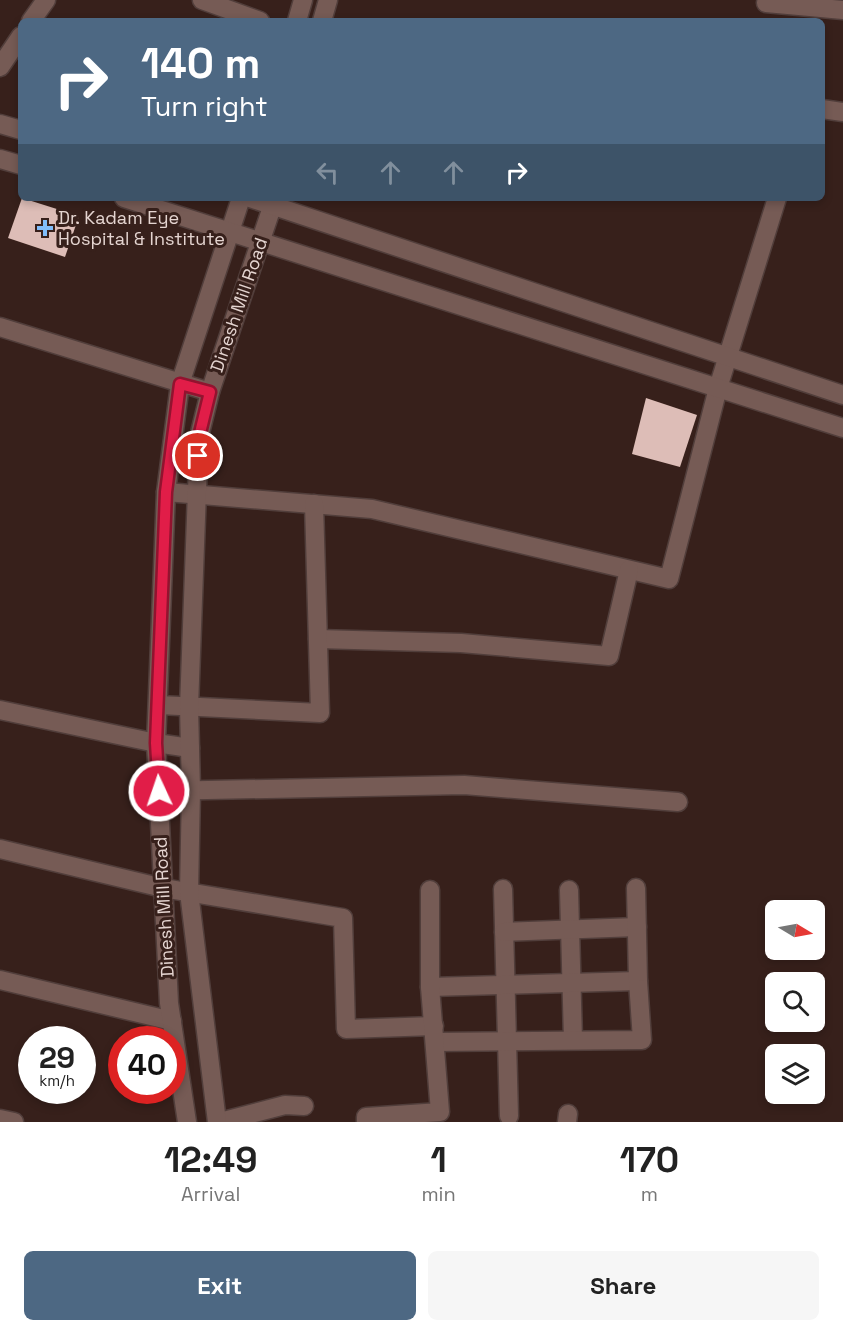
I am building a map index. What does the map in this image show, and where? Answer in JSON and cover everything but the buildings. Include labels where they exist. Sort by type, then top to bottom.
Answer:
[{"type":"street","points":[[34,18],[46,0]]},
{"type":"street","points":[[202,0],[252,18]]},
{"type":"street","points":[[298,18],[303,0]]},
{"type":"street","points":[[323,18],[328,0]]},
{"type":"street","points":[[767,8],[843,10]]},
{"type":"street","points":[[0,67],[18,40]]},
{"type":"street","points":[[825,109],[843,112]]},
{"type":"street","points":[[0,124],[18,129]]},
{"type":"street","points":[[0,159],[18,164]]},
{"type":"street","points":[[133,201],[843,428]]},
{"type":"street","name":"Dinesh Mill Road","points":[[187,1122],[172,1021],[156,743],[166,492],[180,384],[240,201]]},
{"type":"street","points":[[166,492],[372,509],[669,579],[718,388],[776,201]]},
{"type":"street","points":[[274,202],[843,395]]},
{"type":"street","name":"Dinesh Mill Road","points":[[219,1122],[189,892],[191,790],[189,707],[199,437],[210,392],[274,202]]},
{"type":"street","points":[[0,327],[210,392]]},
{"type":"street","points":[[159,705],[320,713],[314,504]]},
{"type":"street","points":[[318,639],[461,642],[609,656],[629,570]]},
{"type":"street","points":[[0,710],[190,748]]},
{"type":"street","points":[[159,791],[464,785],[678,802]]},
{"type":"street","points":[[0,849],[163,888],[343,918],[346,1029],[507,1040],[642,1040],[636,888]]},
{"type":"street","points":[[502,889],[509,1116]]},
{"type":"street","points":[[366,1122],[366,1117],[440,1112],[430,987],[430,890]]},
{"type":"street","points":[[569,890],[573,1040]]},
{"type":"street","points":[[504,932],[637,927]]},
{"type":"street","points":[[0,980],[172,1021]]},
{"type":"street","points":[[430,987],[638,981]]},
{"type":"street","points":[[219,1122],[286,1114],[304,1106]]},
{"type":"street","points":[[0,1119],[14,1122]]},
{"type":"place","name":"Dr. Kadam Eye Hospital & Institute","points":[[45,228]]},
{"type":"route","points":[[159,791],[156,743],[166,492],[180,384],[210,392],[199,437],[198,456]]}]
